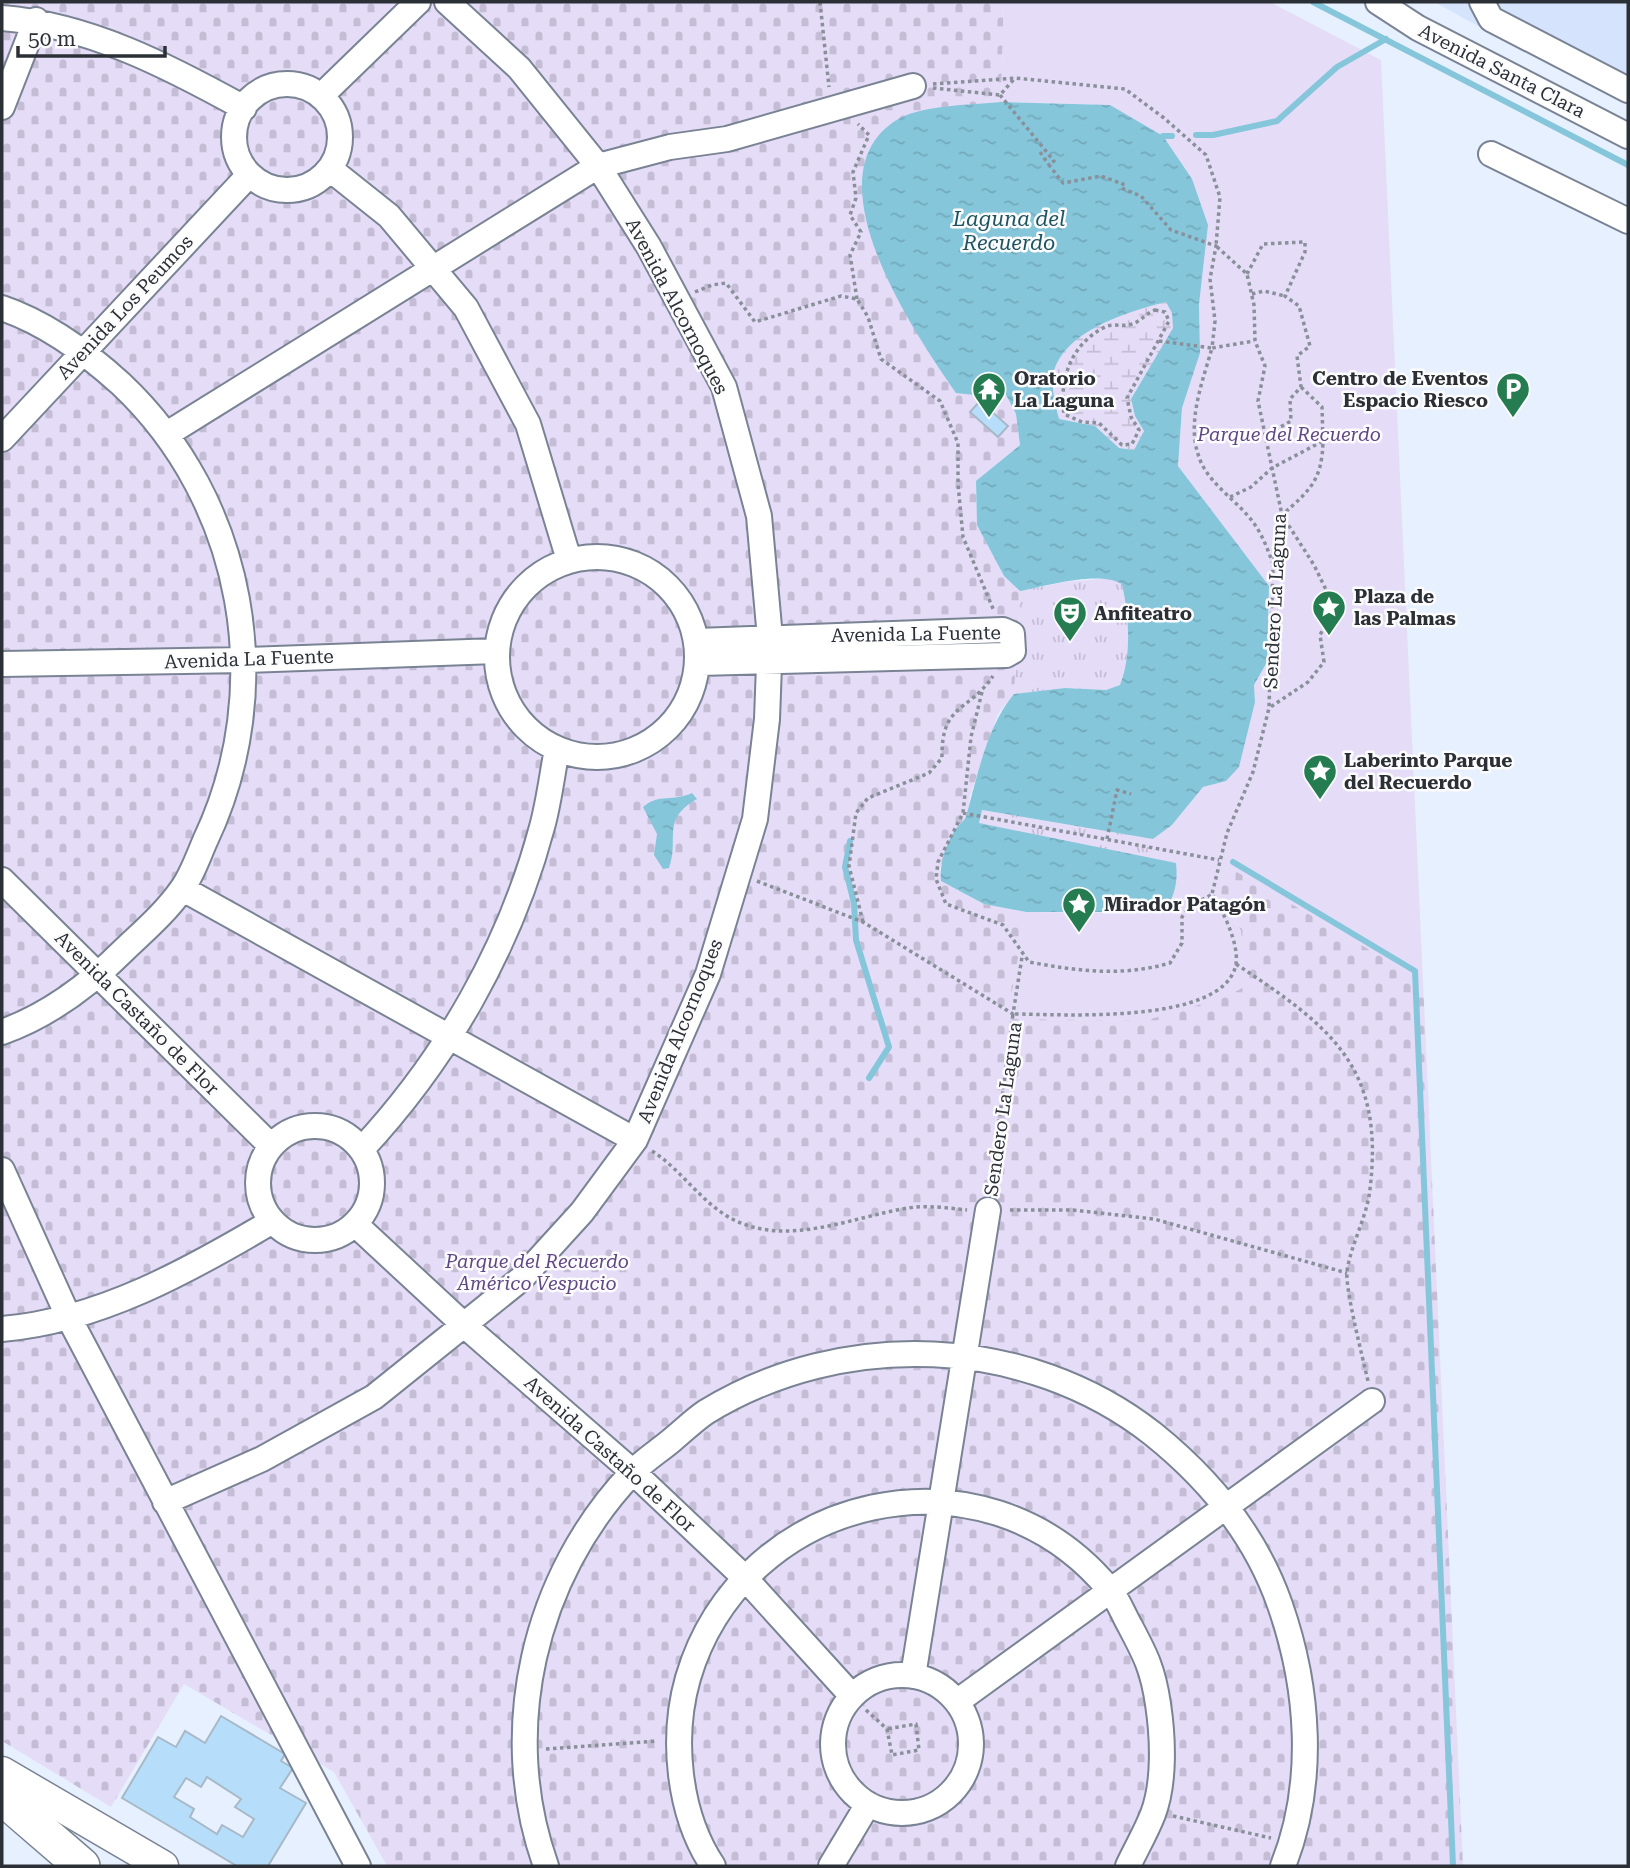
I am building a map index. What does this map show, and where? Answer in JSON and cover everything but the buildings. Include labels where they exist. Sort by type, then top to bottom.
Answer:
[{"type":"highway","points":[[2,1797],[81,1866]]},
{"type":"highway","points":[[2,1821],[81,1866]]},
{"type":"main road","points":[[2,1772],[163,1866]]},
{"type":"street","points":[[321,96],[418,2]]},
{"type":"street","name":"Avenida Alcornoques","points":[[165,1502],[262,1459],[374,1397],[521,1279],[582,1212],[635,1140],[708,974],[755,819],[767,719],[769,650],[759,516],[724,387],[649,247],[598,166],[519,68],[447,2]]},
{"type":"street","name":"Avenida Santa Clara","points":[[1378,2],[1418,28],[1628,136]]},
{"type":"street","points":[[1482,2],[1491,19],[1628,90]]},
{"type":"street","points":[[2,18],[36,20],[122,47],[183,74],[244,108]]},
{"type":"street","points":[[2,107],[36,20]]},
{"type":"street","points":[[281,84],[297,85],[321,96],[336,116],[340,133],[338,151],[330,169],[304,187],[288,190],[271,188],[249,175],[237,156],[233,141],[234,126],[250,98],[264,88],[281,84]]},
{"type":"street","points":[[167,434],[598,166],[670,147],[727,139],[913,86]]},
{"type":"street","points":[[1491,154],[1628,221]]},
{"type":"street","points":[[330,169],[389,216],[466,307],[528,424],[569,561]]},
{"type":"street","name":"Avenida Los Peumos","points":[[2,439],[249,175]]},
{"type":"street","points":[[2,308],[84,351],[134,396],[167,434],[195,478],[222,536],[239,597],[245,660],[240,738],[219,813],[183,888],[99,974],[58,1003],[2,1032]]},
{"type":"street","points":[[609,558],[629,561],[656,575],[678,596],[692,622],[699,652],[694,686],[678,717],[653,741],[621,755],[586,759],[557,749],[531,733],[511,709],[499,681],[496,651],[503,621],[518,594],[541,573],[569,561],[609,558]]},
{"type":"street","name":"Avenida La Fuente","points":[[699,652],[769,650],[1006,654],[1013,651],[1014,642],[1012,634],[1003,630],[769,650]]},
{"type":"street","name":"Avenida La Fuente","points":[[2,664],[245,660],[496,651]]},
{"type":"street","points":[[362,1149],[396,1113],[450,1038],[521,894],[543,825],[557,749]]},
{"type":"street","name":"Avenida Castaño de Flor","points":[[2,880],[271,1146]]},
{"type":"street","points":[[183,888],[635,1140]]},
{"type":"street","points":[[314,1126],[332,1128],[362,1149],[370,1166],[372,1184],[369,1202],[355,1224],[329,1238],[310,1239],[292,1235],[271,1222],[260,1197],[258,1181],[261,1166],[271,1146],[296,1129],[314,1126]]},
{"type":"street","points":[[2,1170],[68,1316],[358,1866]]},
{"type":"street","name":"Sendero La Laguna","points":[[913,1676],[988,1210]]},
{"type":"street","points":[[2,1329],[68,1316],[149,1289],[271,1222]]},
{"type":"street","name":"Avenida Castaño de Flor","points":[[355,1224],[464,1325],[633,1472],[744,1577],[852,1696]]},
{"type":"street","points":[[546,1866],[533,1831],[523,1751],[529,1674],[550,1600],[585,1532],[633,1472],[706,1412],[792,1372],[885,1353],[965,1355],[1055,1378],[1126,1413],[1188,1462],[1227,1507],[1271,1580],[1293,1643],[1305,1723],[1304,1777],[1292,1843],[1283,1866]]},
{"type":"street","points":[[958,1701],[1372,1401]]},
{"type":"street","points":[[713,1866],[686,1804],[678,1740],[683,1695],[696,1653],[717,1612],[744,1577],[780,1546],[821,1522],[866,1507],[912,1501],[941,1501],[1007,1516],[1050,1538],[1089,1567],[1111,1591],[1153,1669],[1164,1740],[1154,1811],[1128,1866]]},
{"type":"street","points":[[913,1676],[932,1681],[958,1701],[970,1727],[972,1750],[966,1772],[954,1791],[936,1805],[914,1813],[890,1813],[868,1804],[846,1784],[833,1755],[834,1734],[840,1714],[852,1696],[880,1679],[913,1676]]},
{"type":"street","points":[[831,1866],[868,1804]]},
{"type":"path","points":[[820,2],[831,109],[859,125],[869,135],[853,172],[856,198],[850,215],[861,232],[850,255],[858,299],[868,317],[881,359],[940,401],[958,443],[958,484],[963,537],[1003,630]]},
{"type":"path","points":[[1000,95],[1014,78]]},
{"type":"path","points":[[913,86],[1014,78],[1125,89],[1164,118],[1206,155],[1220,197],[1210,279],[1215,321],[1212,348],[1199,396],[1195,430],[1198,455],[1215,483],[1251,518],[1273,565]]},
{"type":"path","points":[[913,86],[1000,95],[1054,161],[1049,165]]},
{"type":"path","points":[[1040,152],[1063,183],[1101,176],[1123,184],[1121,188],[1141,196],[1171,230],[1216,246],[1247,274],[1263,244],[1305,242],[1304,252],[1285,296]]},
{"type":"path","name":"Sendero La Laguna","points":[[1212,894],[1220,860],[1253,772],[1269,708],[1273,565],[1282,515],[1268,434],[1258,401],[1265,366],[1255,341],[1247,274]]},
{"type":"path","points":[[677,300],[712,285],[726,283],[755,322],[841,296],[858,299]]},
{"type":"path","points":[[1251,294],[1264,291],[1285,296],[1299,306],[1310,346],[1297,356],[1301,387],[1322,407],[1322,464],[1314,486],[1282,515],[1324,583],[1330,598],[1330,617],[1320,635],[1324,662],[1308,682],[1269,708]]},
{"type":"path","points":[[1155,310],[1165,312],[1169,321],[1159,341],[1127,398],[1131,417],[1139,430],[1132,444],[1122,445],[1099,423],[1082,422],[1064,414],[1061,391],[1067,366],[1082,346],[1106,326],[1133,324],[1144,314],[1155,310]]},
{"type":"path","points":[[1159,341],[1212,348],[1255,341]]},
{"type":"path","points":[[1268,434],[1291,421],[1290,399],[1301,387]]},
{"type":"path","points":[[1230,497],[1251,487],[1272,468],[1323,441]]},
{"type":"path","points":[[1006,654],[982,692],[971,737],[962,813],[938,862],[936,879],[946,904],[1003,925],[1022,957],[1029,962],[1103,974],[1142,971],[1170,963],[1182,943],[1182,917],[1191,906],[1212,894],[1228,919],[1236,964],[1304,1009],[1338,1045],[1362,1080],[1370,1132],[1370,1189],[1347,1273],[1372,1401]]},
{"type":"path","points":[[862,922],[849,866],[856,813],[868,798],[929,773],[942,758],[941,739],[946,721],[964,703],[982,692]]},
{"type":"path","points":[[1107,840],[1117,790],[1131,794]]},
{"type":"path","points":[[962,813],[1220,860]]},
{"type":"path","points":[[738,874],[862,922],[1013,1014],[1022,957]]},
{"type":"path","name":"Sendero La Laguna","points":[[988,1210],[1013,1014],[1145,1014],[1185,1004],[1224,987],[1236,964]]},
{"type":"path","points":[[635,1140],[672,1163],[711,1204],[733,1220],[757,1228],[807,1230],[911,1208],[1073,1210],[1154,1219],[1347,1273]]},
{"type":"path","points":[[852,1696],[887,1729],[892,1755],[919,1750],[916,1724],[887,1729]]},
{"type":"path","points":[[523,1751],[678,1740]]},
{"type":"path","points":[[1154,1811],[1292,1843]]},
{"type":"shaded area","points":[[1435,2],[1628,2],[1628,103],[1463,18]]},
{"type":"green space","name":"Parque del Recuerdo Américo Vespucio","points":[[2,2],[1004,2],[1001,102],[928,111],[984,396],[1005,393],[1016,414],[1020,445],[976,482],[977,525],[1004,576],[1020,591],[1014,694],[998,714],[970,796],[967,817],[955,830],[940,868],[941,881],[984,904],[1026,912],[1008,1019],[1148,1020],[1241,931],[1220,895],[1227,866],[1423,981],[1463,1866],[387,1866],[334,1772],[184,1684],[111,1807],[2,1741]]},
{"type":"green space","name":"Parque del Recuerdo","points":[[1004,2],[1270,2],[1381,60],[1423,981],[1227,866],[1220,895],[1241,931],[1248,985],[1225,997],[1148,1020],[1007,1019],[1026,912],[1131,913],[1176,863],[1159,860],[1153,839],[1172,825],[1203,787],[1226,781],[1255,702],[1254,685],[1267,662],[1269,587],[1178,466],[1182,408],[1200,353],[1199,304],[1110,105],[1001,102]]},
{"type":"green space","points":[[1166,302],[1172,313],[1174,328],[1131,399],[1135,416],[1144,431],[1134,450],[1119,448],[1095,426],[1059,419],[1053,378],[1056,365],[1064,352],[1075,341],[1104,323]]},
{"type":"green space","points":[[1112,578],[1123,584],[1128,622],[1128,648],[1120,685],[1106,690],[1065,688],[1014,694],[1020,591],[1065,582]]},
{"type":"green space","points":[[982,810],[1153,839],[1159,860],[979,824]]},
{"type":"water","name":"Laguna del Recuerdo","points":[[1001,102],[1110,105],[1163,136],[1192,179],[1208,225],[1199,304],[1200,353],[1182,408],[1178,466],[1269,586],[1267,662],[1254,685],[1255,702],[1239,767],[1226,781],[1203,787],[1172,825],[1153,839],[982,810],[979,823],[1176,863],[1175,889],[1164,912],[1026,912],[984,904],[941,881],[946,848],[966,816],[990,735],[1014,694],[1065,688],[1106,690],[1120,685],[1128,648],[1128,622],[1122,584],[1100,578],[1020,591],[1004,576],[977,525],[976,481],[1020,445],[1016,414],[1005,393],[984,396],[956,393],[917,334],[896,296],[878,257],[866,217],[862,179],[871,147],[895,121],[931,109]],"holes":[[[1166,302],[1172,313],[1173,328],[1131,399],[1135,416],[1144,431],[1134,450],[1119,448],[1095,426],[1059,419],[1053,392],[1054,371],[1064,352],[1075,341],[1104,323],[1152,306]]]},
{"type":"water","points":[[692,793],[697,799],[686,807],[675,822],[672,858],[669,868],[663,869],[654,855],[657,834],[643,807],[655,800]]},
{"type":"waterway","points":[[1313,2],[1628,165]]},
{"type":"waterway","points":[[1196,135],[1213,135],[1277,121],[1337,67],[1386,39]]},
{"type":"waterway","points":[[1163,136],[1172,136]]},
{"type":"waterway","points":[[850,841],[845,867],[854,903],[856,940],[889,1047],[869,1078]]},
{"type":"waterway","points":[[1233,862],[1415,971],[1453,1866]]},
{"type":"place","name":"Oratorio La Laguna","points":[[989,419]]},
{"type":"place","name":"Centro de Eventos Espacio Riesco","points":[[1513,419]]},
{"type":"place","name":"Plaza de las Palmas","points":[[1329,637]]},
{"type":"place","name":"Anfiteatro","points":[[1070,643]]},
{"type":"place","name":"Laberinto Parque del Recuerdo","points":[[1320,801]]},
{"type":"place","name":"Mirador Patagón","points":[[1079,934]]}]
